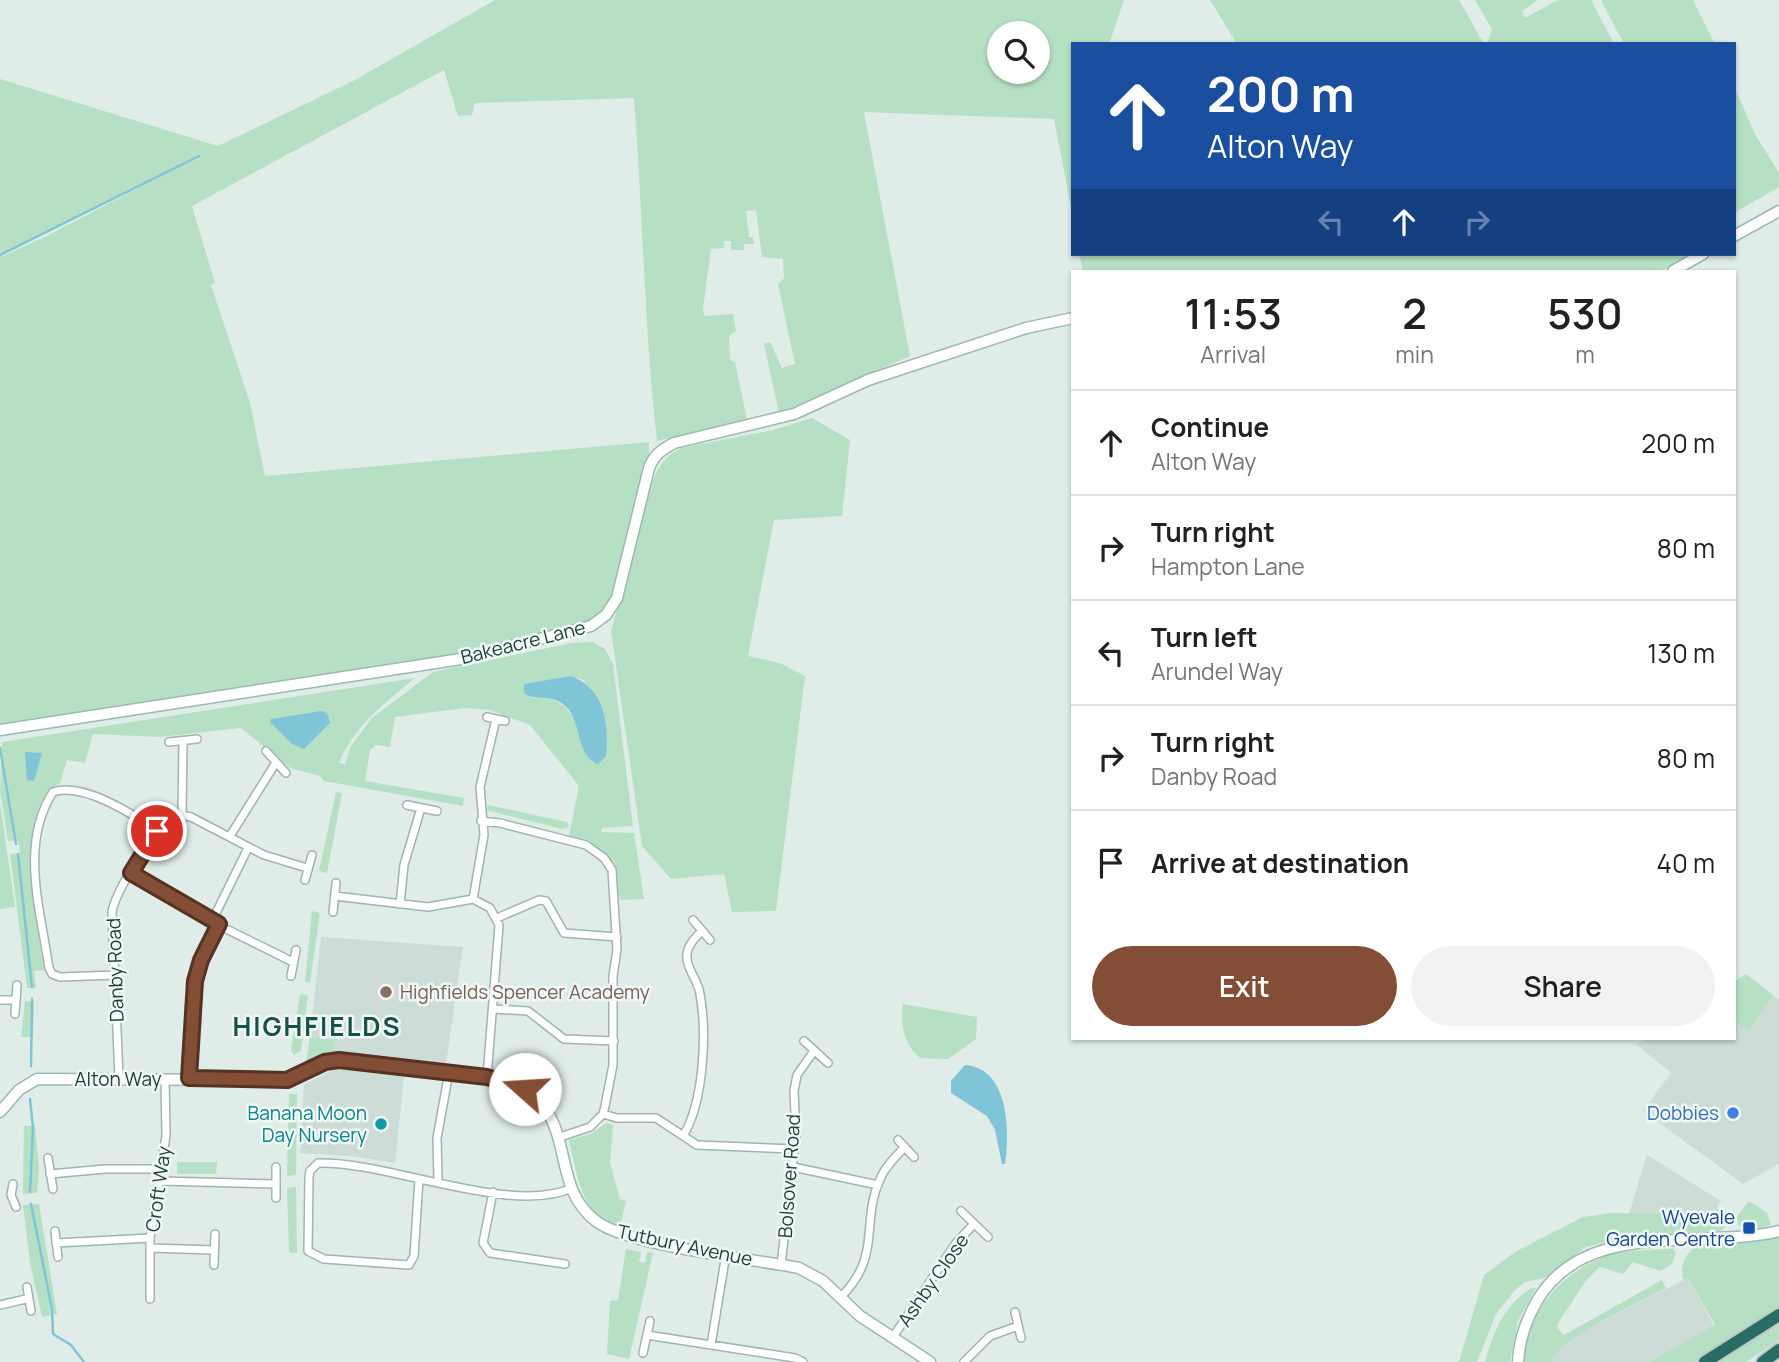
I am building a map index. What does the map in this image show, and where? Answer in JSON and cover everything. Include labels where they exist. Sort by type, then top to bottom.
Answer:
[{"type":"highway","points":[[1706,1362],[1779,1315]]},
{"type":"highway","points":[[1763,1362],[1779,1350]]},
{"type":"street","points":[[1736,235],[1779,211]]},
{"type":"street","points":[[1675,270],[1699,256]]},
{"type":"street","name":"Bakeacre Lane","points":[[0,730],[461,659],[591,626],[606,615],[617,598],[649,468],[653,457],[662,449],[674,443],[794,414],[868,380],[1026,328],[1071,318]]},
{"type":"street","points":[[487,717],[505,721]]},
{"type":"street","points":[[473,899],[483,848],[480,787],[496,719]]},
{"type":"street","points":[[169,742],[197,739]]},
{"type":"street","points":[[183,741],[182,815],[203,821],[248,848],[307,868]]},
{"type":"street","points":[[266,751],[286,773]]},
{"type":"street","points":[[230,836],[275,764]]},
{"type":"street","points":[[116,975],[60,977],[52,974],[49,968],[37,912],[39,820],[53,792],[65,789],[114,804],[157,831]]},
{"type":"street","points":[[407,805],[437,811]]},
{"type":"street","points":[[400,904],[404,866],[421,808]]},
{"type":"street","name":"Danby Road","points":[[119,1078],[112,912],[114,901],[157,831],[172,818],[182,815]]},
{"type":"street","points":[[481,821],[492,821],[568,840],[597,852],[612,870],[617,937],[613,976],[613,1065],[603,1114],[590,1127],[560,1137]]},
{"type":"street","points":[[189,1078],[195,981],[215,922],[248,848]]},
{"type":"street","points":[[305,880],[312,855]]},
{"type":"street","points":[[131,873],[215,922],[293,962]]},
{"type":"street","points":[[333,912],[336,883]]},
{"type":"street","points":[[335,896],[442,906],[473,899],[491,908],[497,918],[494,1009],[487,1077]]},
{"type":"street","points":[[497,918],[540,900],[545,901],[564,933],[617,937]]},
{"type":"street","points":[[693,920],[710,940]]},
{"type":"street","points":[[683,1136],[697,1106],[702,1032],[700,994],[690,970],[687,953],[702,931]]},
{"type":"street","points":[[291,976],[296,950]]},
{"type":"street","points":[[15,1014],[17,985]]},
{"type":"street","points":[[0,1000],[15,1000]]},
{"type":"street","points":[[494,1009],[528,1011],[564,1040],[614,1041]]},
{"type":"street","points":[[804,1041],[828,1063]]},
{"type":"street","name":"Bolsover Road","points":[[782,1265],[793,1167],[794,1091],[797,1075],[814,1051]]},
{"type":"street","name":"Tutbury Avenue","points":[[291,1079],[325,1062],[339,1060],[487,1077],[516,1084],[540,1102],[560,1137],[572,1188],[587,1214],[615,1233],[782,1265],[812,1274],[918,1358],[930,1362]]},
{"type":"street","points":[[438,1182],[437,1138],[449,1072]]},
{"type":"street","name":"Alton Way","points":[[0,1112],[19,1090],[37,1079],[291,1079]]},
{"type":"street","name":"Croft Way","points":[[150,1299],[145,1279],[166,1136],[165,1079]]},
{"type":"street","points":[[603,1114],[617,1118],[656,1118],[683,1136],[706,1146],[794,1149]]},
{"type":"street","points":[[898,1140],[914,1157]]},
{"type":"street","points":[[840,1298],[858,1279],[867,1258],[878,1185],[889,1165],[905,1147]]},
{"type":"street","points":[[48,1158],[52,1189]]},
{"type":"street","points":[[419,1179],[414,1256],[409,1265],[324,1259],[308,1251],[309,1177],[314,1166],[322,1163],[438,1182],[492,1192],[543,1196],[572,1188]]},
{"type":"street","points":[[276,1167],[276,1198]]},
{"type":"street","points":[[793,1167],[878,1185]]},
{"type":"street","points":[[51,1174],[104,1169],[162,1169]]},
{"type":"street","points":[[161,1181],[276,1184]]},
{"type":"street","points":[[13,1184],[11,1195],[16,1208]]},
{"type":"street","points":[[492,1192],[483,1243],[485,1250],[565,1264]]},
{"type":"street","points":[[0,1195],[11,1195]]},
{"type":"street","name":"Ashby Close","points":[[961,1211],[988,1237]]},
{"type":"street","name":"Ashby Close","points":[[894,1337],[956,1243],[974,1224]]},
{"type":"street","points":[[55,1231],[58,1257]]},
{"type":"street","points":[[1518,1362],[1524,1329],[1539,1297],[1558,1273],[1580,1258],[1627,1245],[1733,1238],[1779,1231]]},
{"type":"street","points":[[214,1265],[215,1234]]},
{"type":"street","points":[[56,1243],[150,1238]]},
{"type":"street","points":[[150,1248],[214,1250]]},
{"type":"street","points":[[711,1345],[726,1254]]},
{"type":"street","points":[[27,1287],[26,1299],[31,1311]]},
{"type":"street","points":[[0,1305],[26,1299]]},
{"type":"street","points":[[1015,1312],[1021,1338]]},
{"type":"street","points":[[643,1353],[650,1321]]},
{"type":"street","points":[[964,1362],[990,1336],[1018,1326]]},
{"type":"street","points":[[647,1335],[795,1358],[803,1362]]},
{"type":"shaded area","name":"Highfields Spencer Academy","points":[[321,937],[463,947],[446,1063],[333,1052],[334,1040],[310,1037]]},
{"type":"shaded area","points":[[1746,974],[1779,1000],[1779,1164],[1743,1184],[1643,1111],[1671,1073],[1636,1044],[1645,1040],[1736,1040],[1736,981]]},
{"type":"shaded area","points":[[345,1068],[404,1076],[395,1163],[350,1156],[300,1153],[304,1085],[328,1072]]},
{"type":"shaded area","points":[[1647,1155],[1721,1201],[1713,1214],[1629,1214]]},
{"type":"shaded area","points":[[1688,1278],[1714,1326],[1649,1362],[1552,1362],[1556,1353],[1586,1329]]},
{"type":"green space","points":[[495,0],[1124,0],[1110,42],[1071,42],[1071,207],[1054,119],[864,112],[910,356],[779,413],[764,344],[770,342],[782,368],[795,364],[778,284],[784,278],[783,259],[762,257],[756,210],[746,211],[749,237],[753,237],[754,244],[744,244],[744,250],[731,250],[731,241],[724,241],[724,248],[711,249],[703,309],[704,316],[733,314],[736,331],[729,336],[730,360],[735,362],[747,420],[657,441],[649,355],[634,98],[475,103],[472,115],[458,116],[444,70],[192,206],[215,283],[211,285],[250,403],[265,476],[649,442],[649,468],[617,598],[599,621],[488,653],[0,730],[0,257],[47,236],[206,152],[0,254],[0,79],[218,146],[353,81]]},
{"type":"green space","points":[[1210,0],[1459,0],[1483,42],[1236,42]]},
{"type":"green space","points":[[1475,0],[1538,0],[1522,11],[1525,18],[1558,0],[1591,0],[1613,42],[1488,42],[1492,29]]},
{"type":"green space","points":[[1601,0],[1693,0],[1714,42],[1623,42]]},
{"type":"green space","points":[[1736,91],[1756,136],[1779,173],[1779,187],[1736,212]]},
{"type":"green space","points":[[1079,256],[1687,256],[1663,270],[1083,270]]},
{"type":"green space","points":[[812,418],[850,440],[842,516],[774,520],[748,656],[780,663],[805,676],[776,911],[732,912],[724,874],[671,879],[642,846],[611,631],[650,487],[666,459],[682,448],[773,430]]},
{"type":"green space","points":[[592,642],[605,649],[613,664],[633,826],[602,828],[601,832],[634,833],[644,899],[620,900],[615,874],[608,858],[594,846],[569,837],[579,786],[530,725],[490,710],[465,708],[395,717],[390,747],[376,745],[370,750],[365,781],[464,798],[463,806],[324,781],[320,776],[290,768],[241,728],[160,737],[93,734],[85,763],[67,760],[60,783],[45,796],[36,816],[31,869],[45,970],[34,971],[36,988],[27,988],[10,854],[20,853],[18,841],[8,841],[0,790],[2,742],[415,678],[382,706],[353,737],[339,763],[345,764],[351,746],[372,718],[433,672],[572,643]],"holes":[[[571,676],[583,680],[592,690],[578,723],[558,702],[546,698],[530,698]]]},
{"type":"green space","points":[[336,792],[342,793],[327,873],[319,871]]},
{"type":"green space","points":[[0,803],[15,907],[0,909]]},
{"type":"green space","points":[[488,805],[567,822],[569,827],[562,829],[486,810]]},
{"type":"green space","points":[[312,911],[320,913],[310,983],[305,982]]},
{"type":"green space","points":[[1746,974],[1773,995],[1748,1031],[1736,1022],[1736,981]]},
{"type":"green space","points":[[300,994],[308,995],[301,1051],[294,1055],[291,1050]]},
{"type":"green space","points":[[25,1001],[34,1002],[33,1037],[21,1037]]},
{"type":"green space","points":[[903,1004],[977,1017],[976,1039],[948,1059],[920,1058],[910,1047],[904,1034]]},
{"type":"green space","points":[[310,1037],[334,1040],[333,1052],[306,1062]]},
{"type":"green space","points":[[289,1094],[297,1094],[296,1175],[287,1176]]},
{"type":"green space","points":[[606,1123],[613,1125],[610,1163],[620,1199],[626,1201],[620,1227],[607,1222],[589,1204],[578,1180],[569,1140],[591,1134]]},
{"type":"green space","points":[[24,1126],[35,1126],[39,1168],[37,1193],[23,1194]]},
{"type":"green space","points":[[177,1162],[217,1162],[216,1174],[177,1174]]},
{"type":"green space","points":[[296,1187],[297,1253],[289,1252],[287,1188]]},
{"type":"green space","points":[[1751,1202],[1767,1213],[1771,1225],[1752,1230],[1738,1225],[1737,1217],[1747,1203]]},
{"type":"green space","points":[[39,1204],[57,1314],[42,1317],[30,1263],[23,1205]]},
{"type":"green space","points":[[1717,1208],[1727,1216],[1728,1223],[1720,1232],[1621,1237],[1584,1248],[1544,1278],[1525,1282],[1496,1314],[1477,1362],[1459,1362],[1484,1275],[1515,1252],[1583,1217],[1611,1213],[1713,1214]]},
{"type":"green space","points":[[1779,1237],[1779,1308],[1695,1362],[1649,1362],[1715,1325],[1688,1278],[1683,1280],[1683,1266],[1691,1250],[1695,1247]]},
{"type":"green space","points":[[1672,1248],[1676,1252],[1672,1264],[1660,1271],[1633,1262],[1623,1274],[1600,1267],[1585,1282],[1558,1323],[1557,1328],[1564,1335],[1662,1280],[1666,1288],[1584,1332],[1557,1353],[1552,1362],[1523,1362],[1531,1327],[1539,1312],[1549,1297],[1574,1273],[1606,1256]]},
{"type":"green space","points":[[626,1249],[641,1252],[639,1262],[645,1263],[647,1252],[653,1253],[629,1359],[607,1354],[610,1301],[618,1300]]},
{"type":"green space","points":[[1532,1288],[1536,1288],[1518,1321],[1510,1362],[1485,1362],[1496,1330],[1507,1311]]},
{"type":"green space","points":[[1779,1324],[1779,1340],[1746,1362],[1718,1362]]},
{"type":"water","points":[[571,676],[591,689],[602,709],[607,732],[606,756],[598,764],[586,754],[576,723],[568,709],[556,700],[524,693],[524,684]]},
{"type":"water","points":[[321,711],[327,713],[330,723],[304,749],[292,744],[270,722],[271,719]]},
{"type":"water","points":[[25,752],[42,753],[34,781],[27,780]]},
{"type":"water","points":[[965,1065],[980,1069],[991,1077],[998,1089],[1006,1119],[1005,1164],[1002,1164],[995,1130],[987,1116],[951,1093],[951,1081]]},
{"type":"waterway","points":[[0,255],[199,156]]},
{"type":"waterway","points":[[0,748],[16,844]]},
{"type":"waterway","points":[[18,854],[32,987]]},
{"type":"waterway","points":[[31,1066],[32,999]]},
{"type":"waterway","points":[[30,1099],[33,1128],[30,1192]]},
{"type":"waterway","points":[[31,1204],[52,1309],[53,1334],[71,1345],[84,1362]]},
{"type":"place","name":"Highfields Spencer Academy","points":[[386,992]]},
{"type":"place","name":"Dobbies","points":[[1733,1113]]},
{"type":"place","name":"Banana Moon Day Nursery","points":[[381,1124]]},
{"type":"place","name":"Wyevale Garden Centre","points":[[1749,1228]]},
{"type":"district","name":"HIGHFIELDS","points":[[317,1026]]},
{"type":"route","points":[[157,831],[131,873],[204,918],[219,924],[201,960],[195,981],[189,1078],[287,1080],[308,1073],[325,1062],[339,1060],[487,1077],[504,1080],[525,1089]]}]
